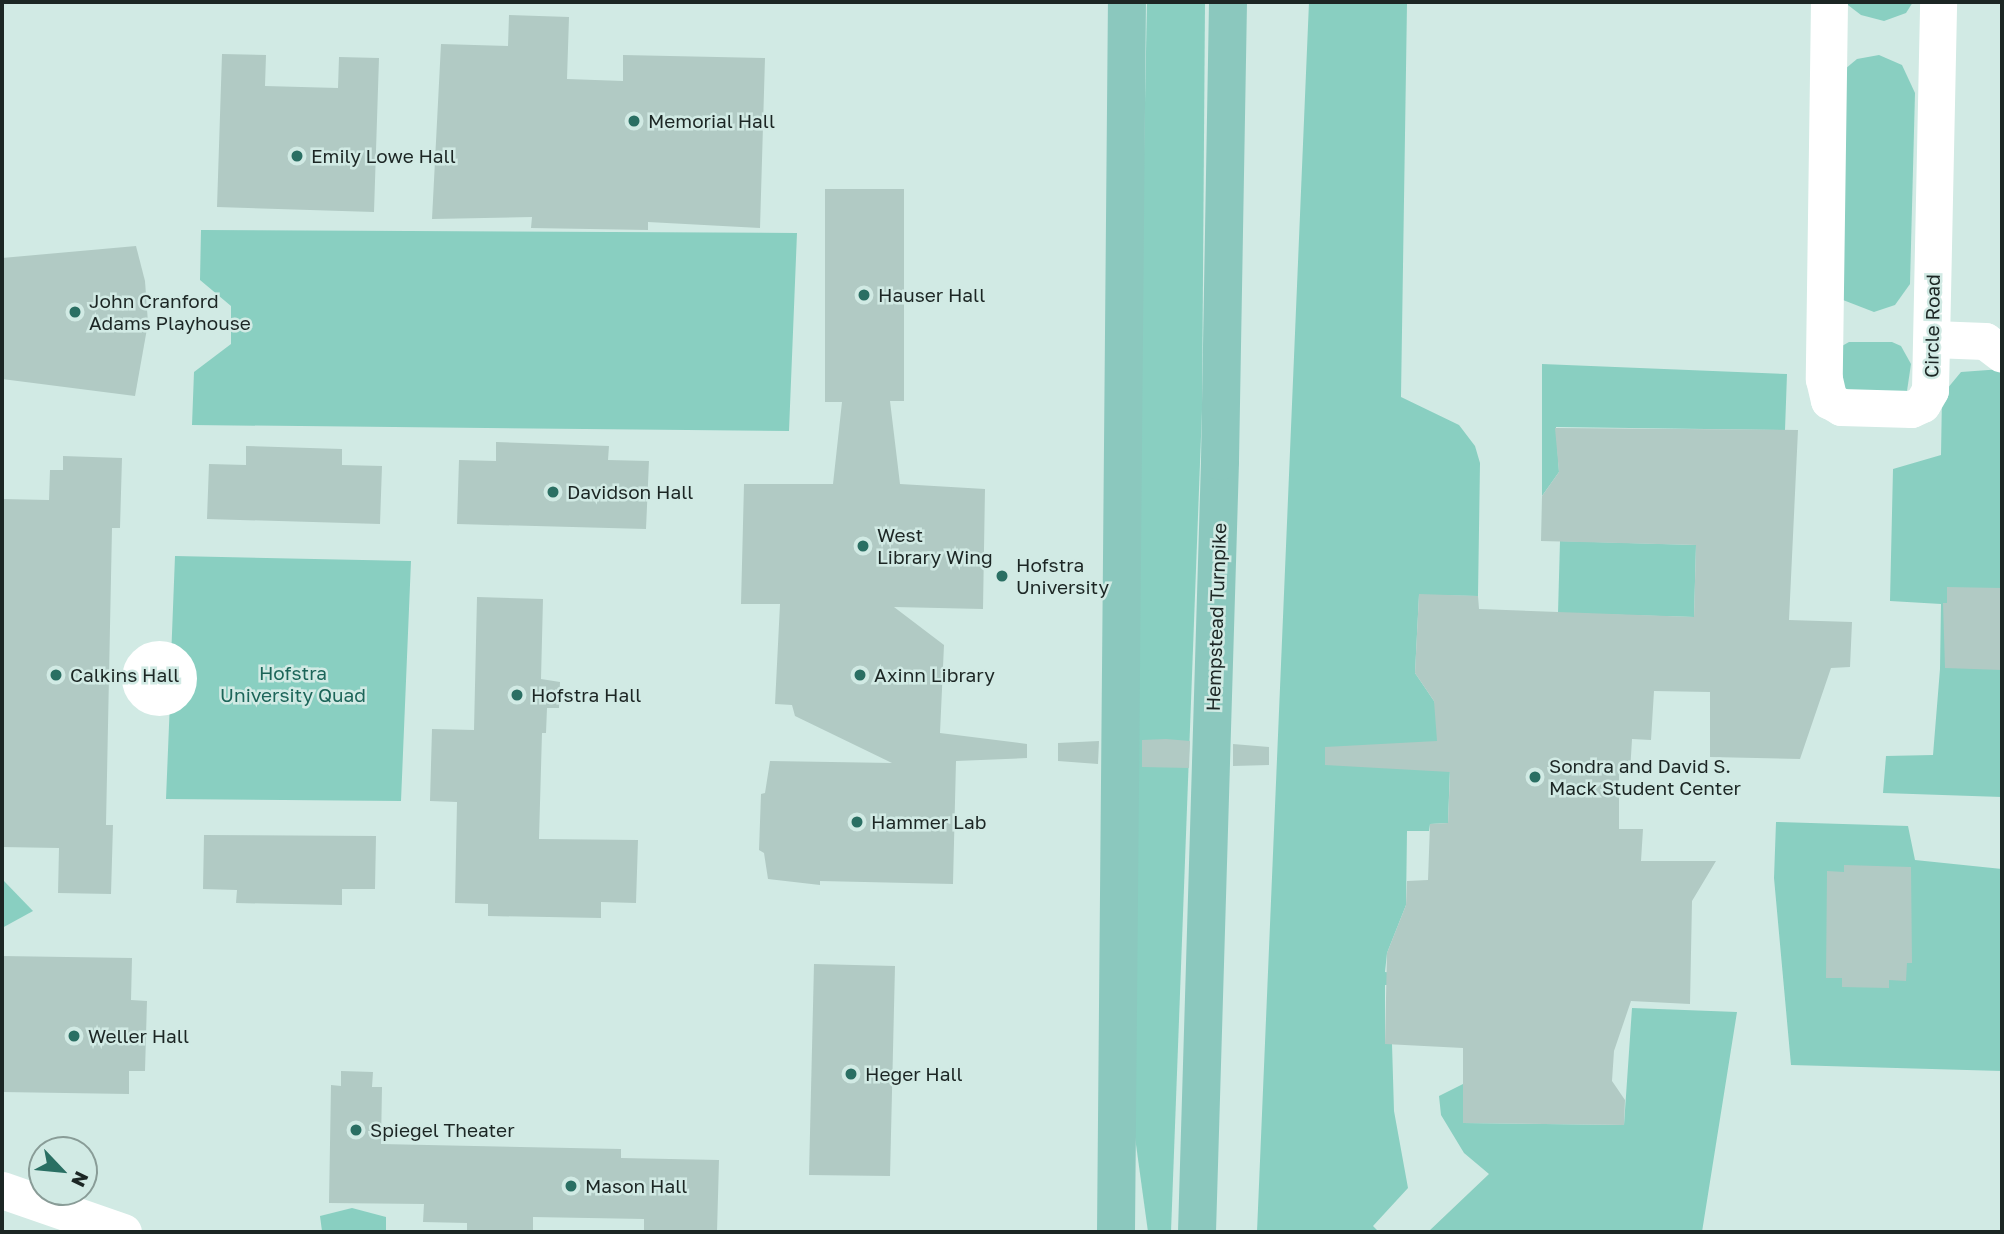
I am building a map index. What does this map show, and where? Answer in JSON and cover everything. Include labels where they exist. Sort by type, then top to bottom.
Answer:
[{"type":"main road","points":[[1116,1232],[1127,2]]},
{"type":"main road","name":"Hempstead Turnpike","points":[[1197,1232],[1220,461],[1228,2]]},
{"type":"street","name":"Circle Road","points":[[1829,2],[1824,366],[1829,400],[1840,407],[1912,409],[1922,404],[1930,390],[1938,2]]},
{"type":"street","points":[[1933,339],[1986,341],[2002,354]]},
{"type":"street","points":[[2,1190],[123,1232]]},
{"type":"green space","points":[[1147,2],[1205,2],[1202,410],[1171,1232],[1148,1232],[1131,1108],[1128,960]]},
{"type":"green space","points":[[1309,2],[1482,2],[1407,4],[1401,397],[1459,425],[1475,446],[1480,463],[1478,596],[1419,595],[1415,673],[1434,701],[1451,741],[1448,823],[1430,824],[1429,831],[1407,831],[1406,905],[1387,953],[1385,972],[1403,974],[1402,985],[1385,985],[1385,1044],[1392,1044],[1394,1111],[1408,1188],[1373,1226],[1379,1232],[1257,1232]]},
{"type":"green space","points":[[1844,2],[1913,2],[1906,13],[1884,21],[1861,15]]},
{"type":"green space","points":[[1879,55],[1902,65],[1915,93],[1910,284],[1895,305],[1874,312],[1843,300],[1839,74],[1857,59]]},
{"type":"green space","points":[[201,230],[797,233],[789,431],[192,425],[194,372],[231,344],[231,306],[200,280]]},
{"type":"green space","points":[[1849,342],[1892,342],[1901,346],[1911,364],[1907,391],[1850,402],[1828,354]]},
{"type":"green space","points":[[1542,364],[1787,374],[1785,430],[1556,427],[1559,472],[1542,496]]},
{"type":"green space","points":[[2002,369],[2002,797],[1883,793],[1886,756],[1933,755],[1940,669],[1941,604],[1890,601],[1893,469],[1941,455],[1942,395],[1961,372]]},
{"type":"green space","points":[[1560,541],[1696,545],[1694,617],[1558,613]]},
{"type":"green space","name":"Hofstra University Quad","points":[[175,556],[411,561],[401,801],[166,799],[170,701],[181,676],[171,659]]},
{"type":"green space","points":[[1776,822],[1908,826],[1915,860],[2002,869],[2002,1071],[1791,1065],[1774,878]]},
{"type":"green space","points":[[2,879],[33,911],[2,928]]},
{"type":"green space","points":[[1632,1008],[1737,1012],[1702,1232],[1428,1232],[1489,1174],[1464,1153],[1441,1115],[1439,1096],[1463,1084],[1463,1123],[1624,1125]]},
{"type":"green space","points":[[352,1208],[386,1217],[386,1231],[322,1231],[320,1216]]},
{"type":"building","name":"Memorial Hall","points":[[509,15],[569,17],[567,79],[623,81],[623,55],[765,58],[760,228],[648,222],[648,230],[531,228],[532,217],[432,219],[441,44],[508,46]]},
{"type":"building","name":"Emily Lowe Hall","points":[[222,54],[266,55],[265,86],[338,88],[339,57],[379,58],[374,212],[217,207]]},
{"type":"building","points":[[825,189],[904,189],[904,401],[890,401],[900,484],[985,489],[983,609],[894,607],[944,645],[940,733],[1027,744],[1027,758],[956,761],[953,884],[820,881],[820,885],[768,879],[764,853],[759,850],[761,794],[765,793],[770,761],[892,763],[795,716],[792,705],[775,704],[780,604],[741,604],[744,484],[833,484],[842,402],[825,402]]},
{"type":"building","name":"John Cranford Adams Playhouse","points":[[136,246],[145,281],[148,323],[135,396],[2,379],[2,258]]},
{"type":"building","name":"Sondra and David S. Mack Student Center","points":[[1555,428],[1798,430],[1789,620],[1852,622],[1850,667],[1831,668],[1800,759],[1710,757],[1710,692],[1654,691],[1651,740],[1632,739],[1630,773],[1619,773],[1619,829],[1643,829],[1641,861],[1716,861],[1692,901],[1690,1004],[1631,1001],[1614,1051],[1612,1081],[1625,1100],[1624,1125],[1463,1123],[1463,1048],[1385,1044],[1387,953],[1406,905],[1407,881],[1428,880],[1430,824],[1448,823],[1450,772],[1325,765],[1325,747],[1437,741],[1434,701],[1415,673],[1419,594],[1478,596],[1479,609],[1694,617],[1696,545],[1541,541],[1542,496],[1559,472]]},
{"type":"building","name":"Davidson Hall","points":[[496,442],[609,446],[608,460],[649,461],[646,529],[457,524],[459,460],[496,461]]},
{"type":"building","points":[[246,446],[342,449],[342,465],[382,466],[380,524],[207,519],[209,464],[246,465]]},
{"type":"building","name":"Calkins Hall","points":[[63,456],[122,458],[120,528],[112,528],[106,825],[113,825],[111,894],[58,893],[59,848],[2,847],[2,499],[49,500],[50,470],[63,470]]},
{"type":"building","points":[[1947,587],[2002,588],[2002,670],[1945,668],[1943,603],[1947,603]]},
{"type":"building","points":[[477,597],[543,599],[541,679],[560,682],[559,708],[547,708],[546,733],[542,733],[539,839],[638,840],[636,903],[601,902],[601,918],[488,916],[488,904],[455,903],[457,802],[430,801],[432,729],[474,730]]},
{"type":"building","points":[[1142,740],[1190,741],[1189,768],[1142,767]]},
{"type":"building","points":[[1099,741],[1098,764],[1058,761],[1058,743]]},
{"type":"building","points":[[1233,744],[1269,747],[1269,765],[1233,766]]},
{"type":"building","points":[[204,835],[376,836],[375,889],[342,889],[342,905],[236,903],[237,890],[203,889]]},
{"type":"building","points":[[1844,865],[1911,867],[1912,963],[1907,963],[1906,981],[1889,980],[1889,988],[1842,987],[1842,978],[1826,978],[1827,871],[1844,872]]},
{"type":"building","name":"Weller Hall","points":[[2,956],[132,958],[131,1000],[147,1001],[145,1071],[129,1071],[129,1094],[2,1092]]},
{"type":"building","name":"Heger Hall","points":[[814,964],[895,966],[890,1176],[809,1175]]},
{"type":"building","name":"Mason Hall","points":[[341,1071],[373,1072],[372,1087],[382,1087],[381,1144],[621,1149],[621,1158],[719,1160],[717,1232],[644,1232],[644,1219],[533,1217],[533,1232],[467,1232],[467,1223],[423,1222],[424,1204],[329,1203],[331,1085],[341,1086]]},
{"type":"place","name":"Memorial Hall","points":[[634,121]]},
{"type":"place","name":"Emily Lowe Hall","points":[[297,156]]},
{"type":"place","name":"Hauser Hall","points":[[864,295]]},
{"type":"place","name":"John Cranford Adams Playhouse","points":[[75,312]]},
{"type":"place","name":"Davidson Hall","points":[[553,492]]},
{"type":"place","name":"West Library Wing","points":[[863,546]]},
{"type":"place","name":"Hofstra University","points":[[1002,576]]},
{"type":"place","name":"Calkins Hall","points":[[56,675]]},
{"type":"place","name":"Axinn Library","points":[[860,675]]},
{"type":"place","name":"Hofstra Hall","points":[[517,695]]},
{"type":"place","name":"Sondra and David S. Mack Student Center","points":[[1535,777]]},
{"type":"place","name":"Hammer Lab","points":[[857,822]]},
{"type":"place","name":"Weller Hall","points":[[74,1036]]},
{"type":"place","name":"Heger Hall","points":[[851,1074]]},
{"type":"place","name":"Spiegel Theater","points":[[356,1130]]},
{"type":"place","name":"Mason Hall","points":[[571,1186]]}]
